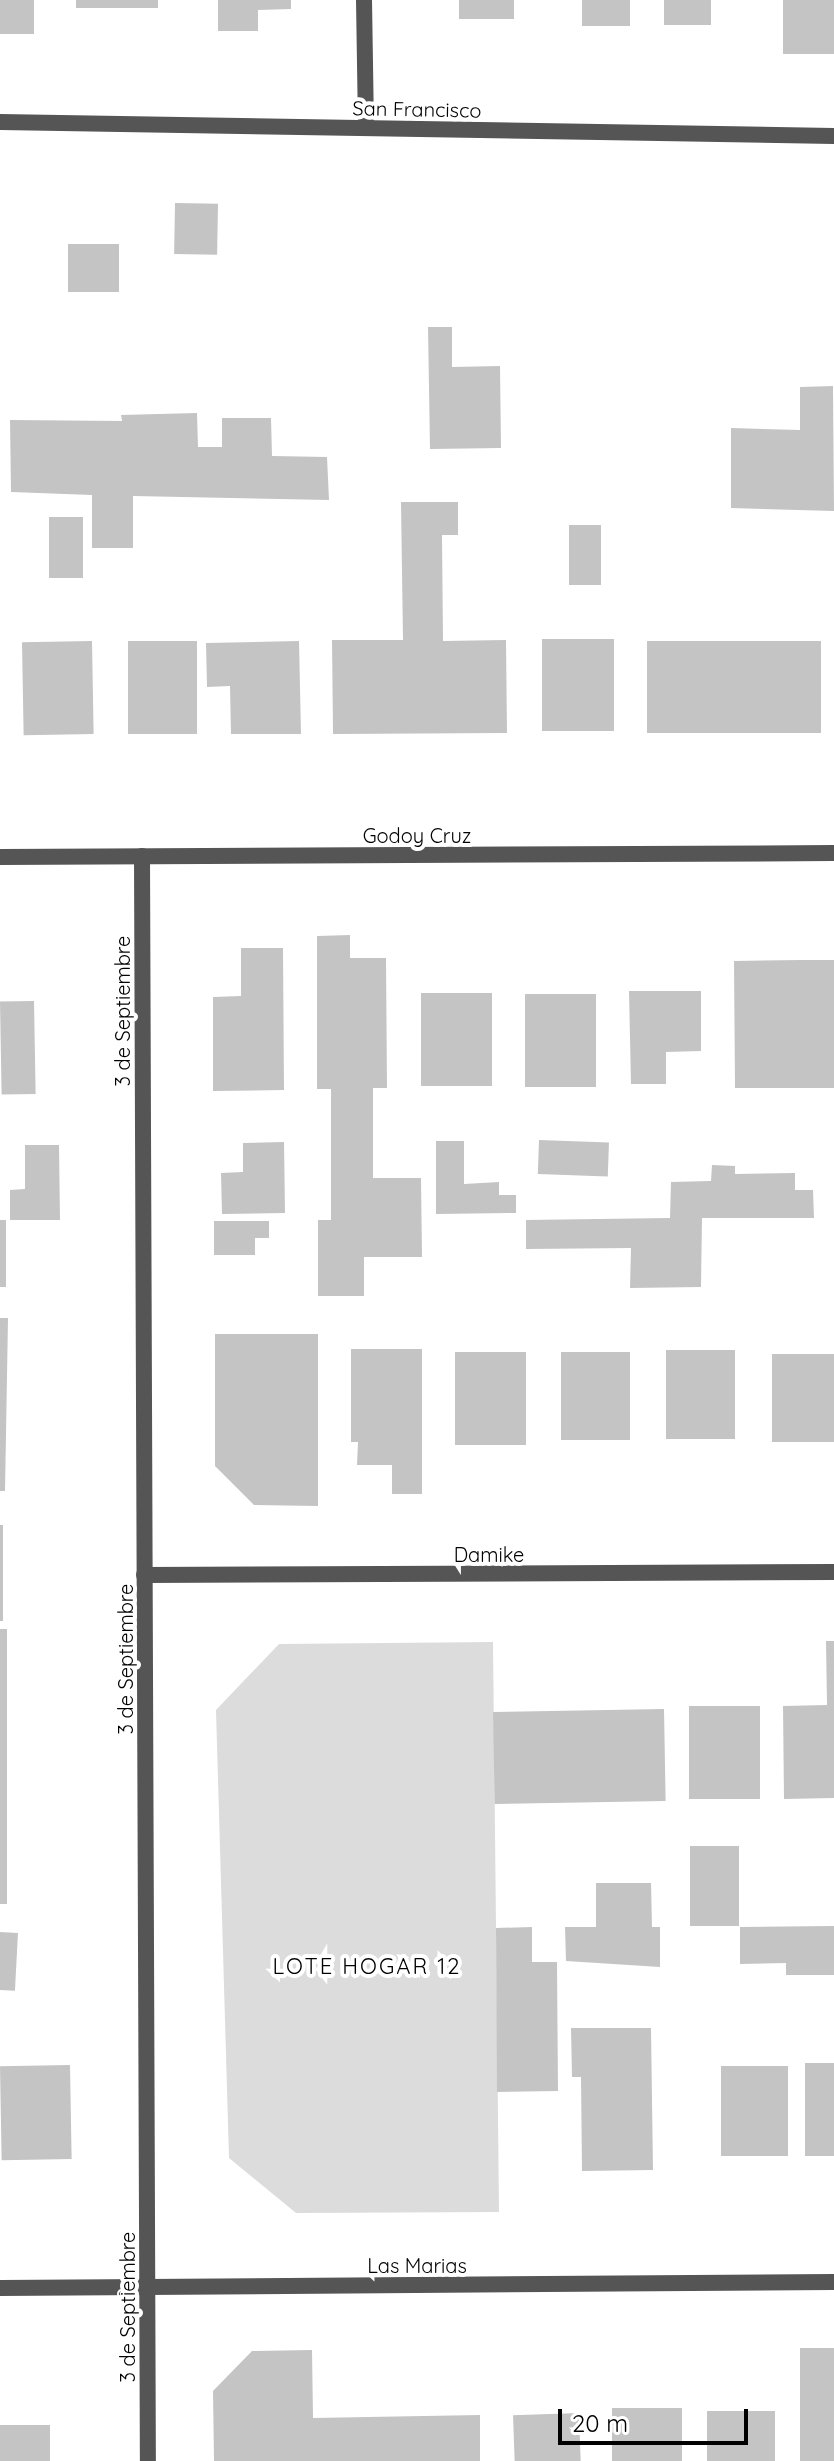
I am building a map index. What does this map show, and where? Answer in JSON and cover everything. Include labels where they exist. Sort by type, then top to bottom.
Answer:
[{"type":"street","points":[[364,0],[366,128]]},
{"type":"street","name":"San Francisco","points":[[0,122],[834,136]]},
{"type":"street","name":"Godoy Cruz","points":[[0,857],[834,853]]},
{"type":"street","name":"3 de Septiembre","points":[[142,856],[148,2461]]},
{"type":"street","name":"Damike","points":[[144,1575],[834,1572]]},
{"type":"street","name":"Las Marias","points":[[0,2288],[834,2282]]},
{"type":"shaded area","points":[[493,1642],[499,2212],[296,2213],[229,2158],[216,1710],[279,1644]]},
{"type":"building","points":[[0,0],[34,0],[34,34],[0,34]]},
{"type":"building","points":[[76,0],[158,0],[158,8],[76,8]]},
{"type":"building","points":[[218,0],[291,0],[291,9],[258,10],[258,31],[218,31]]},
{"type":"building","points":[[459,0],[514,0],[514,19],[459,19]]},
{"type":"building","points":[[582,0],[630,0],[630,26],[582,26]]},
{"type":"building","points":[[664,0],[711,0],[711,25],[664,25]]},
{"type":"building","points":[[783,0],[834,0],[834,54],[783,54]]},
{"type":"building","points":[[175,203],[218,204],[217,255],[174,254]]},
{"type":"building","points":[[68,244],[119,244],[119,292],[68,292]]},
{"type":"building","points":[[428,327],[452,327],[452,367],[500,366],[501,448],[430,449]]},
{"type":"building","points":[[833,386],[834,511],[731,508],[731,428],[800,430],[800,387]]},
{"type":"building","points":[[197,413],[198,447],[222,447],[222,418],[271,418],[272,456],[327,457],[329,500],[133,496],[133,548],[92,548],[92,495],[11,492],[10,420],[122,421],[121,415]]},
{"type":"building","points":[[401,502],[458,502],[458,535],[442,535],[443,641],[506,640],[507,733],[333,734],[332,640],[403,640]]},
{"type":"building","points":[[49,517],[83,517],[83,578],[49,578]]},
{"type":"building","points":[[569,525],[601,525],[601,585],[569,585]]},
{"type":"building","points":[[542,639],[614,639],[614,731],[542,731]]},
{"type":"building","points":[[92,641],[94,734],[24,735],[22,642]]},
{"type":"building","points":[[128,641],[197,641],[197,734],[128,734]]},
{"type":"building","points":[[299,641],[301,734],[231,734],[230,686],[207,687],[206,643]]},
{"type":"building","points":[[647,641],[821,641],[821,733],[647,733]]},
{"type":"building","points":[[350,935],[350,958],[386,958],[387,1088],[373,1088],[373,1178],[421,1178],[422,1257],[364,1257],[364,1296],[318,1296],[318,1220],[331,1220],[331,1089],[317,1089],[317,936]]},
{"type":"building","points":[[241,948],[283,948],[284,1090],[213,1091],[213,997],[241,996]]},
{"type":"building","points":[[834,960],[834,1088],[735,1088],[734,961]]},
{"type":"building","points":[[629,991],[701,991],[701,1051],[666,1052],[666,1084],[631,1084]]},
{"type":"building","points":[[421,993],[492,993],[492,1086],[421,1086]]},
{"type":"building","points":[[525,994],[596,994],[596,1087],[525,1087]]},
{"type":"building","points":[[34,1001],[36,1094],[2,1095],[0,1002]]},
{"type":"building","points":[[539,1140],[609,1142],[608,1176],[538,1174]]},
{"type":"building","points":[[436,1141],[464,1141],[464,1184],[499,1182],[499,1195],[516,1195],[516,1213],[436,1214]]},
{"type":"building","points":[[284,1142],[285,1213],[222,1214],[221,1173],[243,1172],[243,1143]]},
{"type":"building","points":[[25,1145],[59,1145],[60,1220],[10,1220],[10,1190],[25,1189]]},
{"type":"building","points":[[712,1165],[735,1166],[735,1174],[795,1173],[795,1190],[813,1190],[814,1218],[702,1218],[701,1287],[630,1288],[631,1248],[526,1249],[526,1220],[670,1218],[671,1182],[711,1181]]},
{"type":"building","points":[[0,1220],[6,1220],[6,1287],[0,1287]]},
{"type":"building","points":[[214,1221],[269,1221],[269,1238],[255,1238],[255,1255],[214,1255]]},
{"type":"building","points":[[0,1318],[8,1318],[5,1491],[0,1491]]},
{"type":"building","points":[[215,1334],[318,1334],[318,1506],[254,1505],[215,1466]]},
{"type":"building","points":[[351,1349],[422,1349],[422,1494],[392,1494],[392,1465],[357,1465],[358,1442],[351,1442]]},
{"type":"building","points":[[666,1350],[735,1350],[735,1439],[666,1439]]},
{"type":"building","points":[[455,1352],[526,1352],[526,1445],[455,1445]]},
{"type":"building","points":[[561,1352],[630,1352],[630,1440],[561,1440]]},
{"type":"building","points":[[772,1354],[834,1354],[834,1442],[772,1442]]},
{"type":"building","points":[[0,1525],[3,1525],[3,1621],[0,1621]]},
{"type":"building","points":[[0,1629],[7,1629],[7,1904],[0,1904]]},
{"type":"building","points":[[826,1641],[834,1641],[834,1798],[784,1799],[783,1706],[827,1705]]},
{"type":"building","points":[[689,1706],[760,1706],[760,1799],[689,1799]]},
{"type":"building","points":[[664,1709],[666,1801],[495,1804],[493,1712]]},
{"type":"building","points":[[690,1846],[739,1846],[739,1926],[690,1926]]},
{"type":"building","points":[[596,1883],[651,1883],[652,1927],[660,1927],[660,1967],[566,1961],[565,1927],[596,1927]]},
{"type":"building","points":[[834,1926],[834,1975],[786,1975],[786,1963],[740,1964],[740,1927]]},
{"type":"building","points":[[532,1927],[532,1962],[557,1962],[558,2091],[497,2092],[496,1928]]},
{"type":"building","points":[[0,1932],[18,1933],[15,1991],[0,1990]]},
{"type":"building","points":[[571,2028],[651,2028],[653,2170],[582,2171],[581,2077],[572,2077]]},
{"type":"building","points":[[805,2063],[834,2063],[834,2156],[805,2156]]},
{"type":"building","points":[[70,2065],[72,2159],[2,2160],[0,2066]]},
{"type":"building","points":[[721,2066],[788,2066],[788,2156],[721,2156]]},
{"type":"building","points":[[800,2348],[834,2348],[834,2461],[800,2461]]},
{"type":"building","points":[[312,2350],[313,2418],[480,2415],[480,2461],[214,2461],[213,2391],[252,2351]]},
{"type":"building","points":[[612,2408],[682,2408],[682,2461],[612,2461]]},
{"type":"building","points":[[707,2411],[775,2411],[775,2461],[707,2461]]},
{"type":"building","points":[[579,2413],[581,2461],[515,2461],[513,2415]]},
{"type":"building","points":[[0,2425],[50,2425],[50,2461],[0,2461]]},
{"type":"district","name":"LOTE HOGAR 12","points":[[367,1967]]}]
